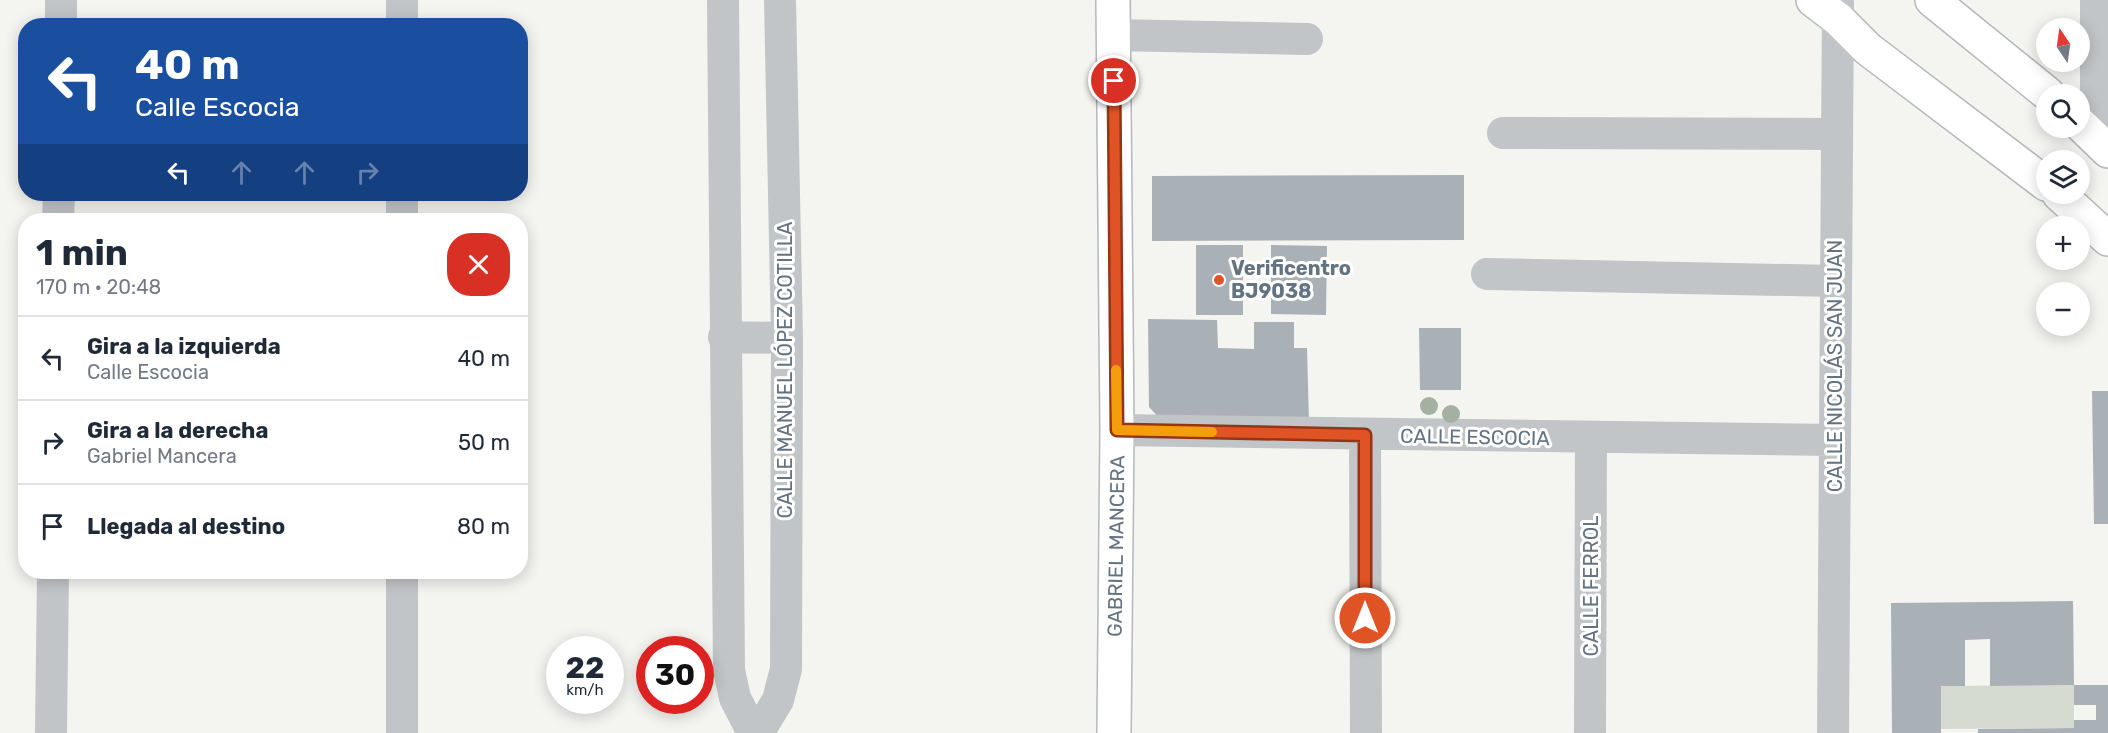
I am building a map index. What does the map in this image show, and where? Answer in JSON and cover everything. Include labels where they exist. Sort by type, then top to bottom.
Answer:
[{"type":"main road","name":"GABRIEL MANCERA","points":[[1113,0],[1117,430],[1114,733]]},
{"type":"main road","points":[[1932,0],[2036,84]]},
{"type":"main road","points":[[1830,6],[1868,49],[2036,176]]},
{"type":"main road","points":[[2070,204],[2108,239]]},
{"type":"street","points":[[61,0],[61,18]]},
{"type":"street","points":[[402,0],[402,18]]},
{"type":"street","points":[[723,0],[724,336],[729,670],[735,698],[753,733]]},
{"type":"street","name":"CALLE MANUEL LÓPEZ COTILLA","points":[[758,733],[778,700],[786,669],[786,338],[780,0]]},
{"type":"street","points":[[2094,137],[2096,0]]},
{"type":"street","name":"CALLE NICOLÁS SAN JUAN","points":[[1830,6],[1837,135],[1833,733]]},
{"type":"street","points":[[1113,34],[1307,39]]},
{"type":"street","points":[[1503,134],[1837,135]]},
{"type":"street","points":[[1487,274],[1836,281]]},
{"type":"street","points":[[724,336],[786,338]]},
{"type":"street","name":"CALLE ESCOCIA","points":[[1117,430],[1834,440]]},
{"type":"street","points":[[1365,435],[1366,733]]},
{"type":"street","name":"CALLE FERROL","points":[[1590,733],[1591,438]]},
{"type":"street","points":[[51,733],[53,579]]},
{"type":"street","points":[[402,579],[402,733]]},
{"type":"shaded area","points":[[2074,685],[2074,728],[1941,729],[1941,686]]},
{"type":"building","points":[[1464,175],[1464,240],[1152,241],[1152,176]]},
{"type":"building","name":"Verificentro BJ9038","points":[[1196,245],[1243,245],[1243,315],[1196,315]]},
{"type":"building","points":[[1271,245],[1327,246],[1326,315],[1271,314]]},
{"type":"building","points":[[1148,319],[1217,320],[1218,348],[1254,349],[1254,322],[1294,322],[1294,348],[1307,348],[1309,423],[1163,422],[1149,407]]},
{"type":"building","points":[[1419,328],[1461,328],[1461,390],[1420,390]]},
{"type":"building","points":[[2092,391],[2108,391],[2108,524],[2094,524]]},
{"type":"building","points":[[2073,601],[2074,685],[1990,686],[1990,639],[1965,640],[1965,686],[1941,686],[1941,733],[1892,733],[1891,603]]},
{"type":"building","points":[[2074,685],[2108,685],[2108,733],[1978,733],[1978,729],[2074,728],[2074,720],[2096,720],[2096,705],[2074,705]]},
{"type":"slow traffic","points":[[1116,370],[1117,430],[1212,432]]},
{"type":"place","name":"Verificentro BJ9038","points":[[1219,280]]},
{"type":"route","points":[[1114,81],[1117,430],[1365,435],[1365,618]]}]
